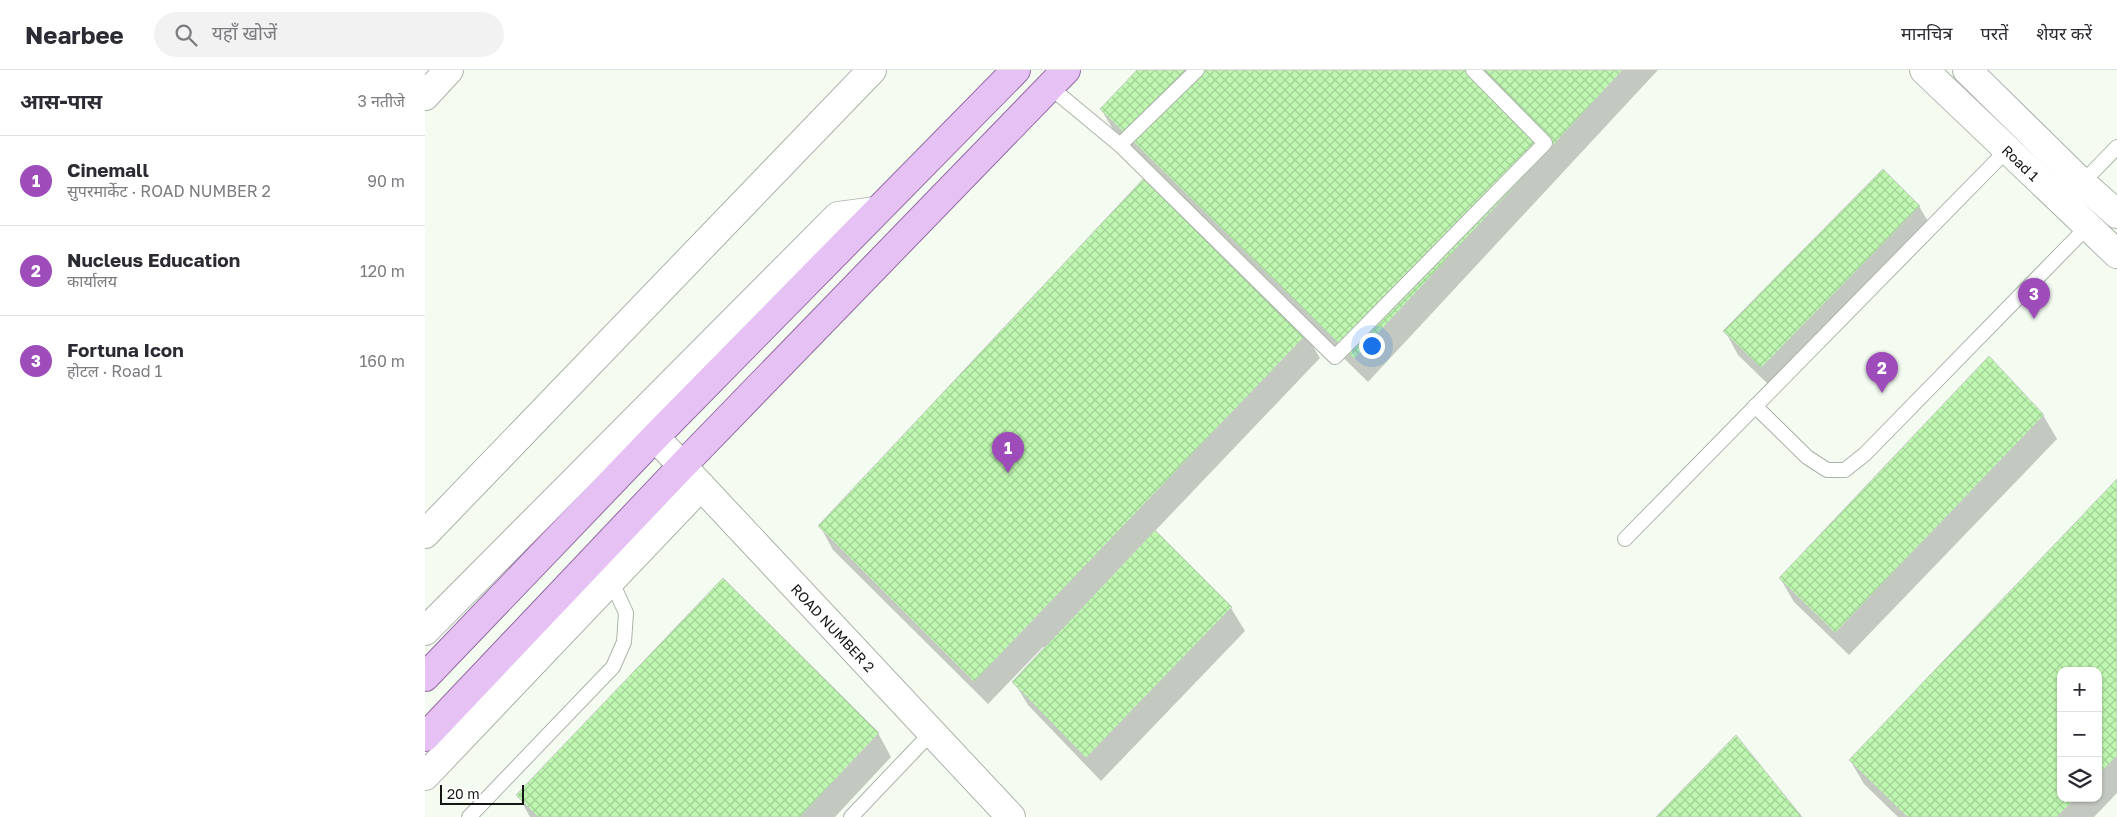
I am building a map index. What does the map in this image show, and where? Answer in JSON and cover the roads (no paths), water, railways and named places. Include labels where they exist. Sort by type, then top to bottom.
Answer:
[{"type":"main road","points":[[425,677],[876,211],[1010,77]]},
{"type":"main road","points":[[425,737],[682,466],[1058,78]]},
{"type":"street","points":[[425,96],[449,70]]},
{"type":"street","points":[[425,534],[872,70]]},
{"type":"street","name":"Road 1","points":[[1924,70],[2117,254]]},
{"type":"street","name":"Road 1","points":[[1967,70],[2082,183],[2117,214]]},
{"type":"street","points":[[425,631],[838,216],[876,211]]},
{"type":"street","name":"ROAD NUMBER 2","points":[[655,438],[1011,817]]},
{"type":"street","points":[[425,776],[701,486]]},
{"type":"lane","points":[[1120,145],[1197,70]]},
{"type":"lane","points":[[1058,78],[1120,145],[1335,356],[1545,143],[1473,70]]},
{"type":"lane","points":[[2082,183],[2117,147]]},
{"type":"lane","points":[[1625,539],[2007,150]]},
{"type":"lane","points":[[1755,406],[1807,457],[1827,470],[1845,470],[1865,454],[2088,226]]},
{"type":"lane","points":[[469,817],[613,667],[623,642],[625,613],[611,580]]},
{"type":"lane","points":[[851,817],[932,732]]},
{"type":"place","name":"Fortuna Icon","points":[[2034,319]]},
{"type":"place","name":"Nucleus Education","points":[[1882,393]]},
{"type":"place","name":"Cinemall","points":[[1008,473]]}]
